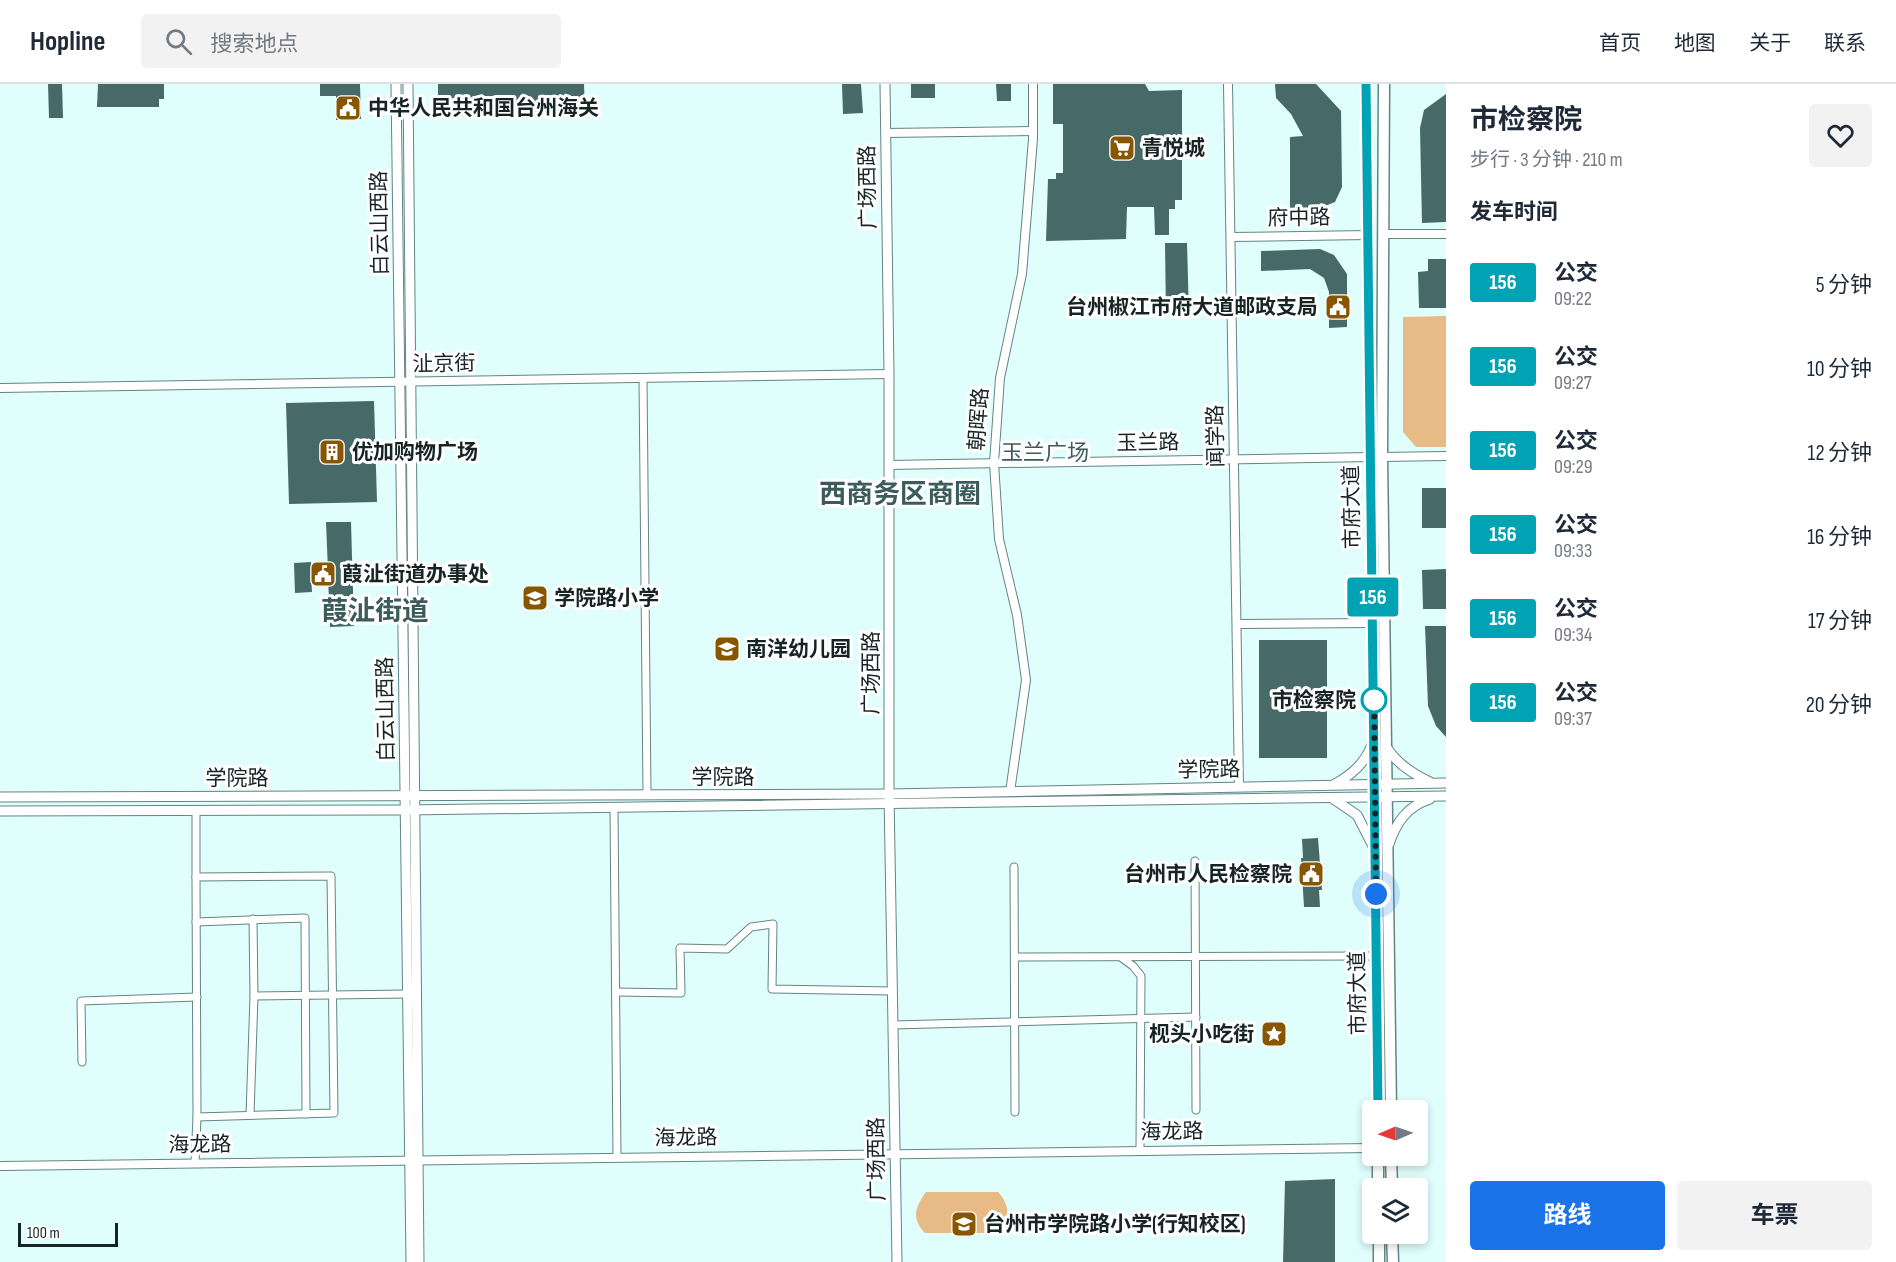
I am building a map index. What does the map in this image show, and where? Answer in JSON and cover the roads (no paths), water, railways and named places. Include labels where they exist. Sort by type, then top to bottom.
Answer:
[{"type":"main road","name":"白云山西路","points":[[396,84],[408,994],[419,1262]]},
{"type":"main road","name":"白云山西路","points":[[408,84],[416,796],[414,1160],[411,1262]]},
{"type":"main road","name":"广场西路","points":[[885,84],[889,375],[889,799],[897,1262]]},
{"type":"main road","name":"市府大道","points":[[1366,84],[1368,235],[1388,783],[1391,1100]]},
{"type":"main road","name":"市府大道","points":[[1378,1100],[1373,623],[1383,234],[1384,84]]},
{"type":"main road","points":[[1332,785],[1355,770],[1369,753],[1375,738]]},
{"type":"main road","points":[[1387,748],[1392,756],[1408,770],[1432,783]]},
{"type":"main road","name":"学院路","points":[[0,797],[646,795],[889,799],[1010,792],[1446,783]]},
{"type":"main road","points":[[1327,796],[1348,807],[1357,815],[1376,853]]},
{"type":"main road","name":"学院路","points":[[0,811],[416,810],[889,799],[1443,796]]},
{"type":"main road","points":[[1388,845],[1398,823],[1407,812],[1427,799],[1443,796]]},
{"type":"main road","points":[[1379,1244],[1379,1262]]},
{"type":"main road","points":[[1392,1244],[1393,1262]]},
{"type":"street","name":"朝晖路","points":[[1010,792],[1026,680],[1017,615],[999,539],[994,464],[1000,378],[1022,274],[1033,130],[1033,84]]},
{"type":"street","name":"闻学路","points":[[1228,84],[1239,787]]},
{"type":"street","points":[[886,133],[1033,130]]},
{"type":"street","points":[[1383,234],[1446,234]]},
{"type":"street","name":"府中路","points":[[1231,237],[1368,235]]},
{"type":"street","name":"沚京街","points":[[0,388],[889,375]]},
{"type":"street","points":[[643,378],[646,795]]},
{"type":"street","name":"玉兰路","points":[[889,465],[1446,456]]},
{"type":"street","points":[[1237,624],[1373,623]]},
{"type":"street","points":[[614,807],[617,1157]]},
{"type":"street","points":[[195,1163],[197,1117],[196,811]]},
{"type":"street","points":[[1195,861],[1196,1110]]},
{"type":"street","points":[[1014,867],[1015,1112]]},
{"type":"street","points":[[196,877],[331,876],[334,1113],[197,1117]]},
{"type":"street","points":[[196,922],[305,918],[306,1114]]},
{"type":"street","points":[[250,1115],[254,996],[253,919]]},
{"type":"street","points":[[616,992],[681,993],[680,948],[727,949],[751,927],[773,924],[772,989],[892,991]]},
{"type":"street","points":[[1016,957],[1377,956]]},
{"type":"street","points":[[1122,958],[1141,976],[1140,1151]]},
{"type":"street","points":[[254,996],[408,994]]},
{"type":"street","points":[[82,1062],[81,1001],[197,997]]},
{"type":"street","points":[[893,1025],[1196,1017]]},
{"type":"street","name":"海龙路","points":[[0,1166],[1362,1148]]},
{"type":"place","name":"中华人民共和国台州海关","points":[[348,108]]},
{"type":"place","name":"青悦城","points":[[1122,148]]},
{"type":"place","name":"台州椒江市府大道邮政支局","points":[[1338,307]]},
{"type":"place","name":"优加购物广场","points":[[332,452]]},
{"type":"place","name":"葭沚街道办事处","points":[[323,574]]},
{"type":"place","name":"学院路小学","points":[[535,598]]},
{"type":"place","name":"南洋幼儿园","points":[[727,649]]},
{"type":"place","name":"市检察院","points":[[1374,700]]},
{"type":"place","name":"台州市人民检察院","points":[[1311,874]]},
{"type":"place","name":"枧头小吃街","points":[[1274,1034]]},
{"type":"place","name":"台州市学院路小学(行知校区)","points":[[964,1224]]},
{"type":"district","name":"玉兰广场","points":[[1045,453]]},
{"type":"district","name":"西商务区商圈","points":[[900,495]]},
{"type":"district","name":"葭沚街道","points":[[375,612]]}]
